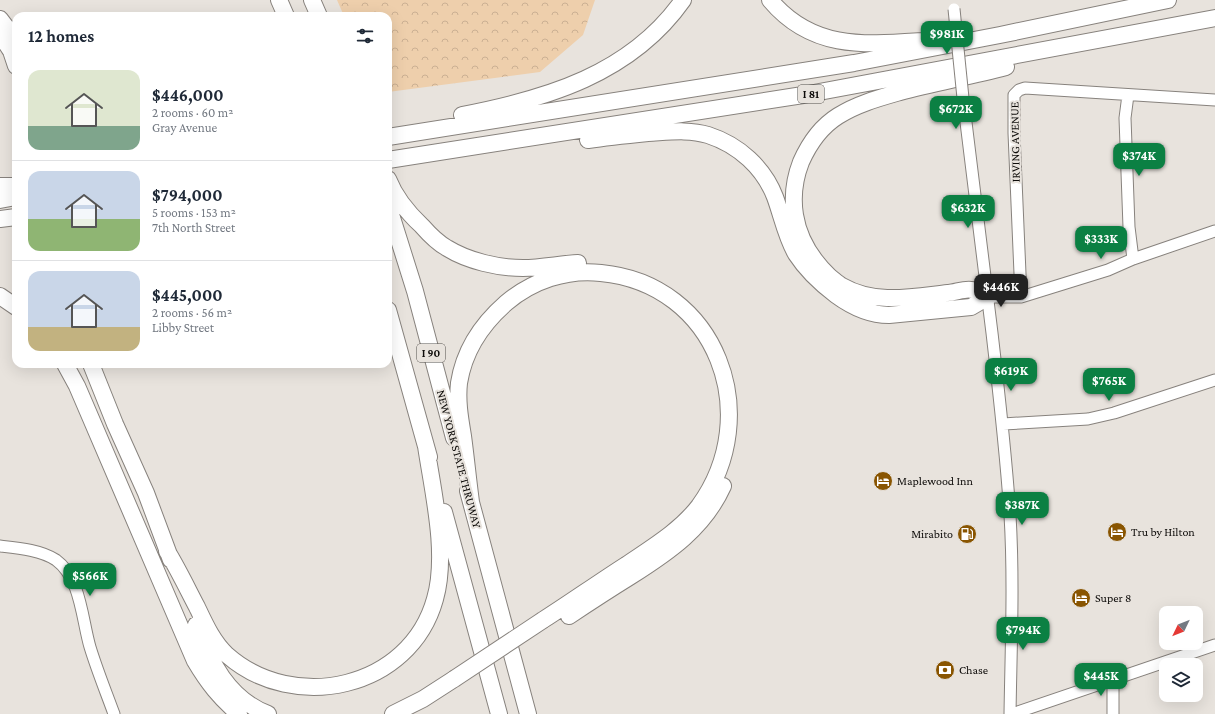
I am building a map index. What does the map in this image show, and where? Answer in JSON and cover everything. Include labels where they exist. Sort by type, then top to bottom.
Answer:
[{"type":"highway","points":[[279,0],[284,12]]},
{"type":"highway","points":[[312,0],[317,12]]},
{"type":"highway","points":[[392,137],[456,116],[498,108],[554,92],[592,77],[620,60],[655,33],[676,10],[682,0]]},
{"type":"highway","points":[[770,0],[794,23],[809,32],[834,40],[860,44],[909,42],[1000,34]]},
{"type":"highway","name":"I 81","points":[[392,137],[854,63],[1168,0]]},
{"type":"highway","name":"I 81","points":[[395,159],[804,95],[1215,18]]},
{"type":"highway","points":[[0,19],[12,35]]},
{"type":"highway","points":[[988,297],[970,289],[896,299],[875,298],[857,293],[841,286],[822,269],[809,254],[797,228],[794,209],[795,178],[803,157],[814,139],[825,126],[837,116],[854,107],[875,99],[1185,24]]},
{"type":"highway","points":[[0,34],[12,56]]},
{"type":"highway","points":[[436,153],[445,155],[470,154],[617,136],[678,131],[708,135],[728,144],[748,157],[766,178],[775,197],[791,245],[796,254],[812,275],[846,302],[881,315],[889,315],[971,307],[988,297]]},
{"type":"highway","points":[[0,186],[12,186]]},
{"type":"highway","points":[[392,188],[410,214],[431,235],[447,248],[477,262],[503,267],[524,268],[594,261],[618,264],[641,271],[662,280],[684,295],[704,315],[718,336],[729,358],[735,380],[738,401],[736,450],[730,472],[719,495],[706,515],[679,544],[662,556],[546,624]]},
{"type":"highway","points":[[0,200],[12,198]]},
{"type":"highway","name":"NEW YORK STATE THRUWAY","points":[[392,217],[415,291],[528,714]]},
{"type":"highway","points":[[0,219],[12,218]]},
{"type":"highway","points":[[419,714],[457,683],[546,624],[660,542],[698,508],[708,492],[719,469],[726,447],[729,423],[728,399],[724,377],[710,340],[696,321],[679,304],[658,289],[635,279],[612,274],[585,271],[561,275],[537,282],[516,295],[499,309],[485,324],[472,344],[464,362],[459,384],[458,410],[471,502]]},
{"type":"highway","points":[[0,296],[12,304]]},
{"type":"highway","name":"I 90","points":[[392,324],[499,714]]},
{"type":"highway","points":[[67,368],[77,386],[196,661],[208,682],[223,700],[239,714]]},
{"type":"highway","points":[[77,368],[87,392],[97,433]]},
{"type":"highway","points":[[88,368],[146,494],[167,551],[214,666],[226,684],[241,698],[268,714]]},
{"type":"highway","points":[[93,368],[115,424]]},
{"type":"highway","points":[[167,551],[177,567],[210,635],[226,655],[240,667],[266,680],[288,687],[307,689],[333,688],[352,685],[376,674],[398,659],[416,639],[427,620],[435,600],[439,580],[440,543],[426,446]]},
{"type":"highway","points":[[393,714],[423,698],[457,683]]},
{"type":"street","points":[[954,4],[963,98],[1003,424],[1011,546],[1011,714],[1215,645]]},
{"type":"street","name":"IRVING AVENUE","points":[[1021,297],[1014,132],[1014,95],[1019,90],[1025,88],[1215,100]]},
{"type":"street","points":[[1128,95],[1126,126],[1129,227],[1133,259]]},
{"type":"street","points":[[988,297],[1021,297],[1108,270],[1133,259],[1215,232]]},
{"type":"street","points":[[1003,424],[1088,419],[1114,413],[1215,380]]},
{"type":"street","points":[[0,546],[20,548],[46,555],[56,560],[72,579],[80,603],[90,646],[114,714]]},
{"type":"street","points":[[1113,680],[1113,714]]},
{"type":"green space","points":[[337,0],[595,0],[583,35],[540,72],[392,91],[392,12],[342,12]]},
{"type":"place","name":"Maplewood Inn","points":[[883,481]]},
{"type":"place","name":"Tru by Hilton","points":[[1117,532]]},
{"type":"place","name":"Mirabito","points":[[967,534]]},
{"type":"place","name":"Super 8","points":[[1081,598]]},
{"type":"place","name":"Chase","points":[[945,670]]}]
